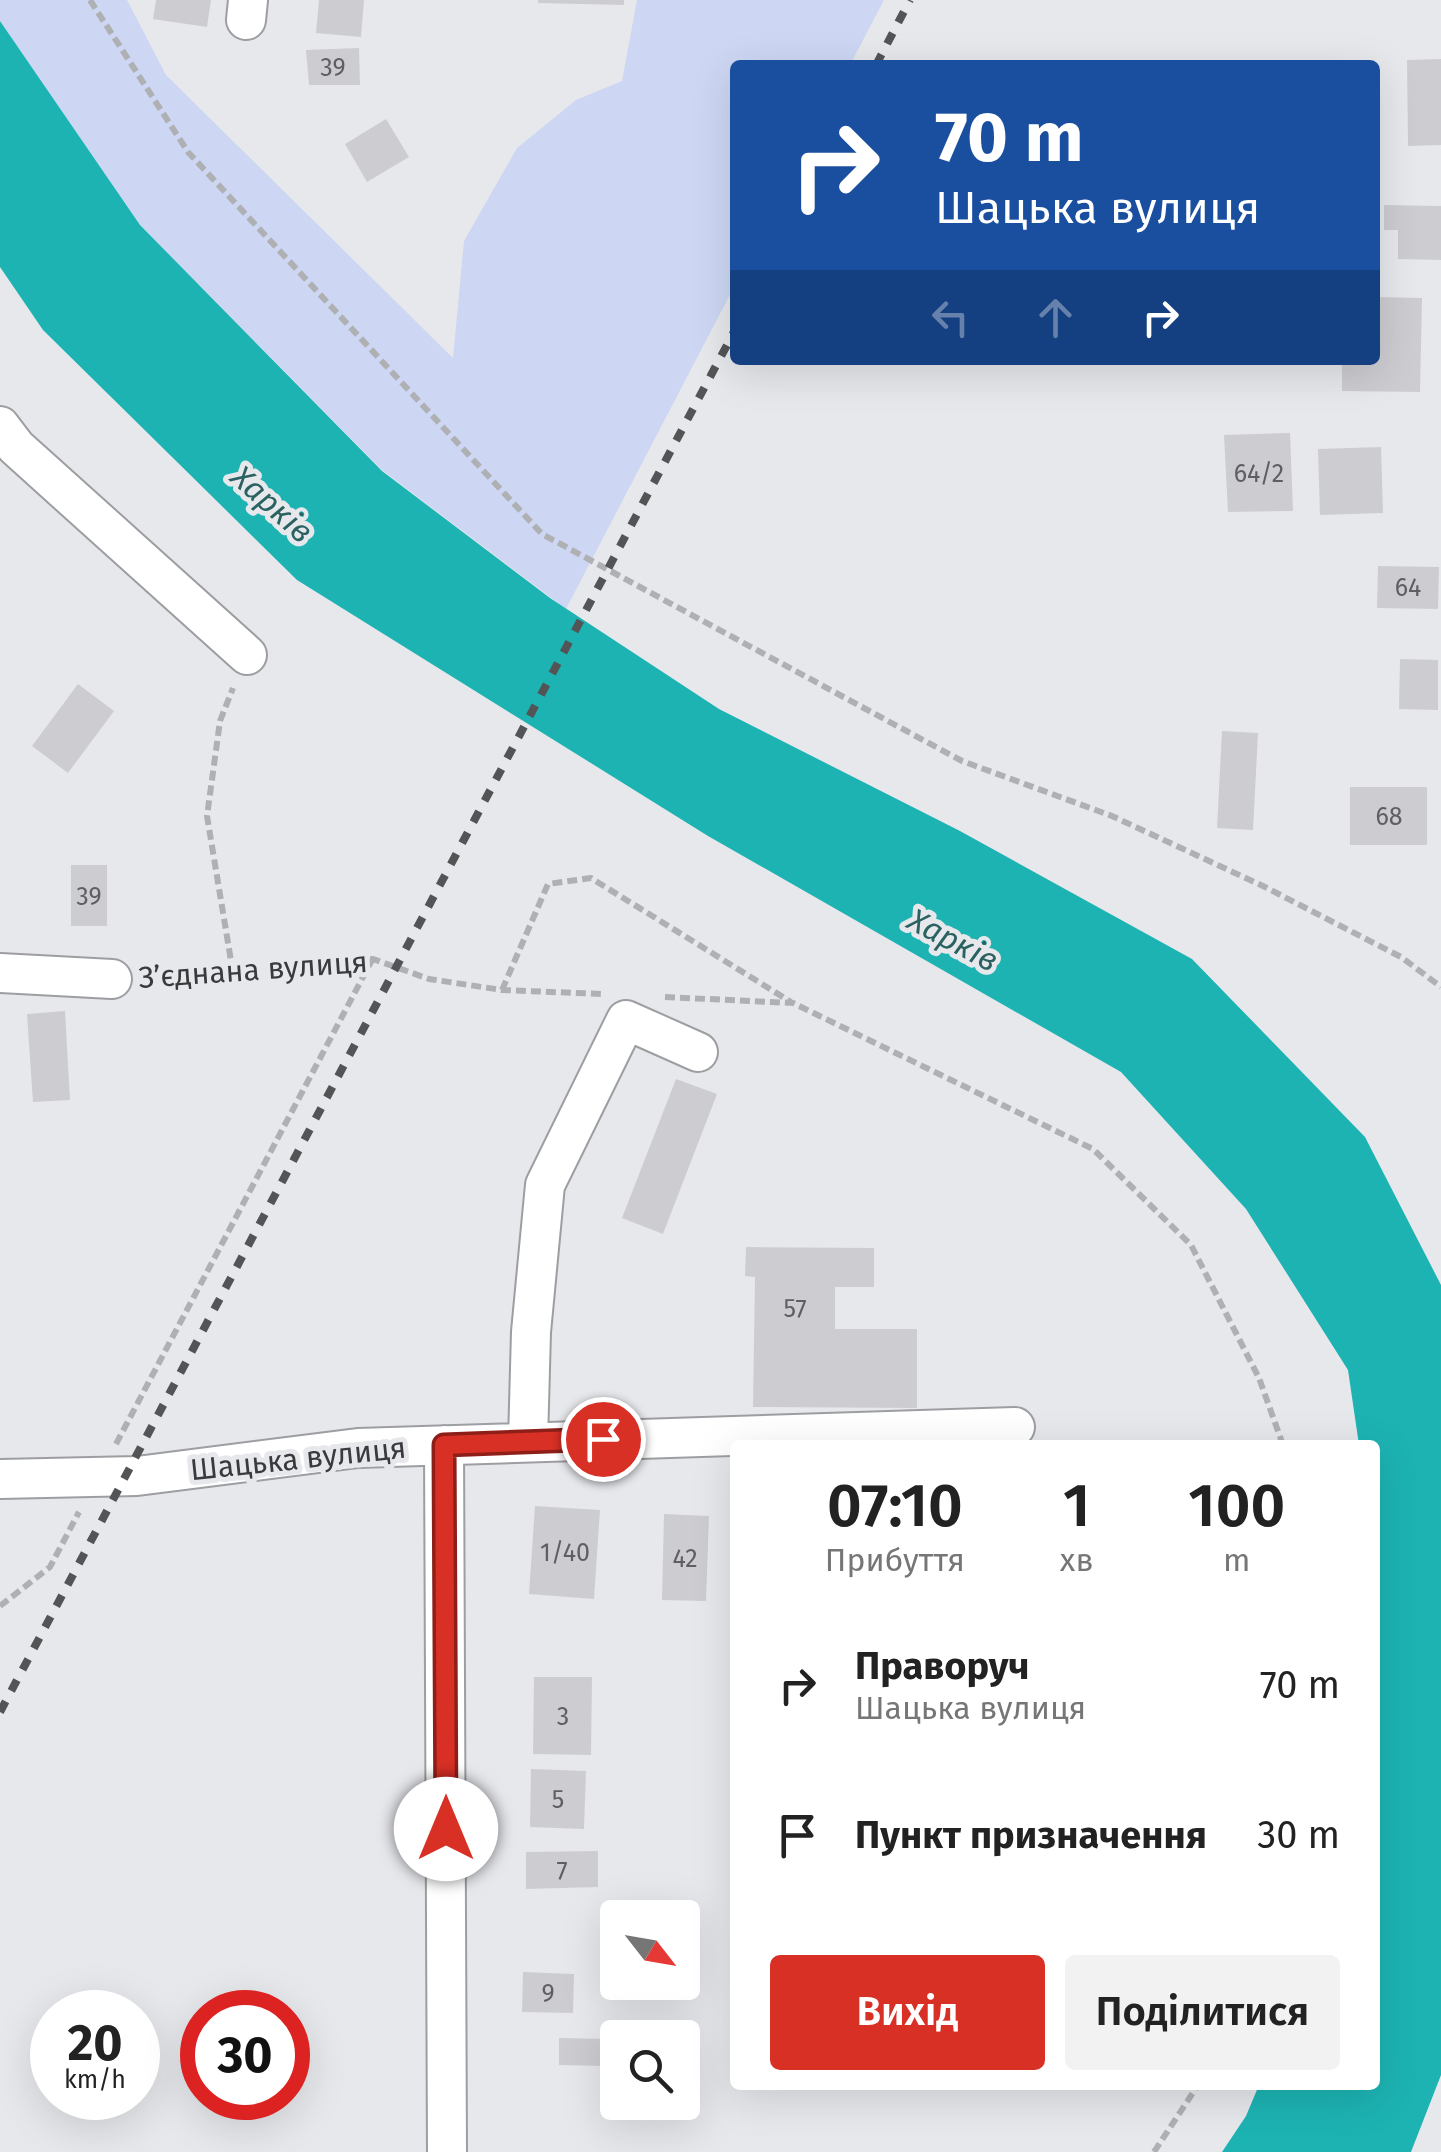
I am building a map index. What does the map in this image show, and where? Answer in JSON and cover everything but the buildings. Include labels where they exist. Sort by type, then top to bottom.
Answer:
[{"type":"street","points":[[5,438],[247,655]]},
{"type":"street","name":"З’єднана вулиця","points":[[0,973],[112,978]]},
{"type":"street","points":[[528,1441],[531,1332],[546,1185],[626,1020],[698,1052]]},
{"type":"street","name":"Шацька вулиця","points":[[0,1478],[138,1476],[358,1448],[528,1441],[992,1434]]},
{"type":"street","points":[[444,1445],[447,2152]]},
{"type":"path","points":[[90,0],[188,152],[542,534],[962,760],[1112,816],[1263,886],[1400,957],[1441,987]]},
{"type":"path","points":[[232,973],[207,816],[220,720],[247,655]]},
{"type":"path","points":[[502,990],[548,884],[591,878],[793,1003],[1093,1149],[1191,1246],[1259,1378],[1280,1440]]},
{"type":"path","points":[[0,1606],[50,1567],[373,959]]},
{"type":"path","name":"З’єднана вулиця","points":[[112,978],[232,973],[373,959],[429,979],[502,990],[611,994]]},
{"type":"path","points":[[662,997],[793,1003]]},
{"type":"path","points":[[1154,2152],[1195,2090]]},
{"type":"shaded area","points":[[0,0],[127,0],[166,75],[453,358],[464,241],[517,148],[576,100],[622,81],[637,0],[884,0],[853,60],[730,60],[730,295],[566,609],[382,470],[140,225],[0,21]]},
{"type":"water","name":"Харків","points":[[0,21],[140,225],[382,471],[550,598],[719,709],[960,831],[1192,959],[1365,1137],[1441,1285],[1441,2075],[1411,2152],[1222,2152],[1246,2116],[1257,2090],[1380,2090],[1380,1440],[1358,1440],[1348,1370],[1246,1209],[1121,1072],[708,836],[297,580],[43,330],[0,267]]},
{"type":"railway","points":[[879,60],[910,0]]},
{"type":"railway","points":[[0,1712],[730,339]]},
{"type":"route","points":[[446,1829],[444,1445],[603,1439]]}]
